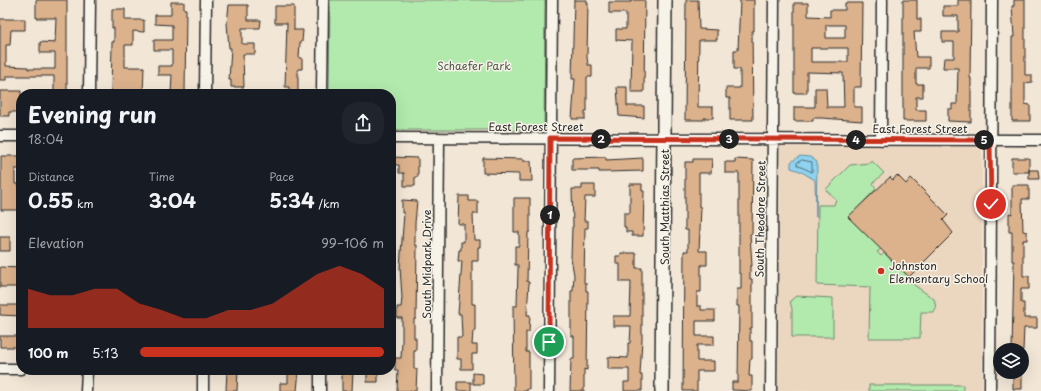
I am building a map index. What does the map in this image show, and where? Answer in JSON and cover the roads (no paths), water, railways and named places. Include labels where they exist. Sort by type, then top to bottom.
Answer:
[{"type":"street","points":[[89,89],[90,0]]},
{"type":"street","points":[[205,89],[206,0]]},
{"type":"street","points":[[322,89],[323,0]]},
{"type":"street","points":[[549,391],[552,0]]},
{"type":"street","name":"South Matthias Street","points":[[662,391],[665,0]]},
{"type":"street","name":"South Theodore Street","points":[[771,391],[774,0]]},
{"type":"street","points":[[881,140],[882,0]]},
{"type":"street","points":[[990,391],[990,140],[992,0]]},
{"type":"street","points":[[0,136],[16,136]]},
{"type":"street","name":"East Forest Street","points":[[396,138],[1041,140]]},
{"type":"street","name":"South Midpark Drive","points":[[437,391],[439,138]]},
{"type":"street","points":[[0,369],[16,369]]},
{"type":"street","points":[[86,375],[86,391]]},
{"type":"street","points":[[203,375],[203,391]]},
{"type":"street","points":[[320,375],[320,391]]},
{"type":"water","points":[[800,156],[810,157],[817,162],[816,217],[815,180],[800,171],[791,168],[791,162]]},
{"type":"place","name":"Johnston Elementary School","points":[[881,271]]},
{"type":"park label","name":"Schaefer Park","points":[[474,65]]}]
